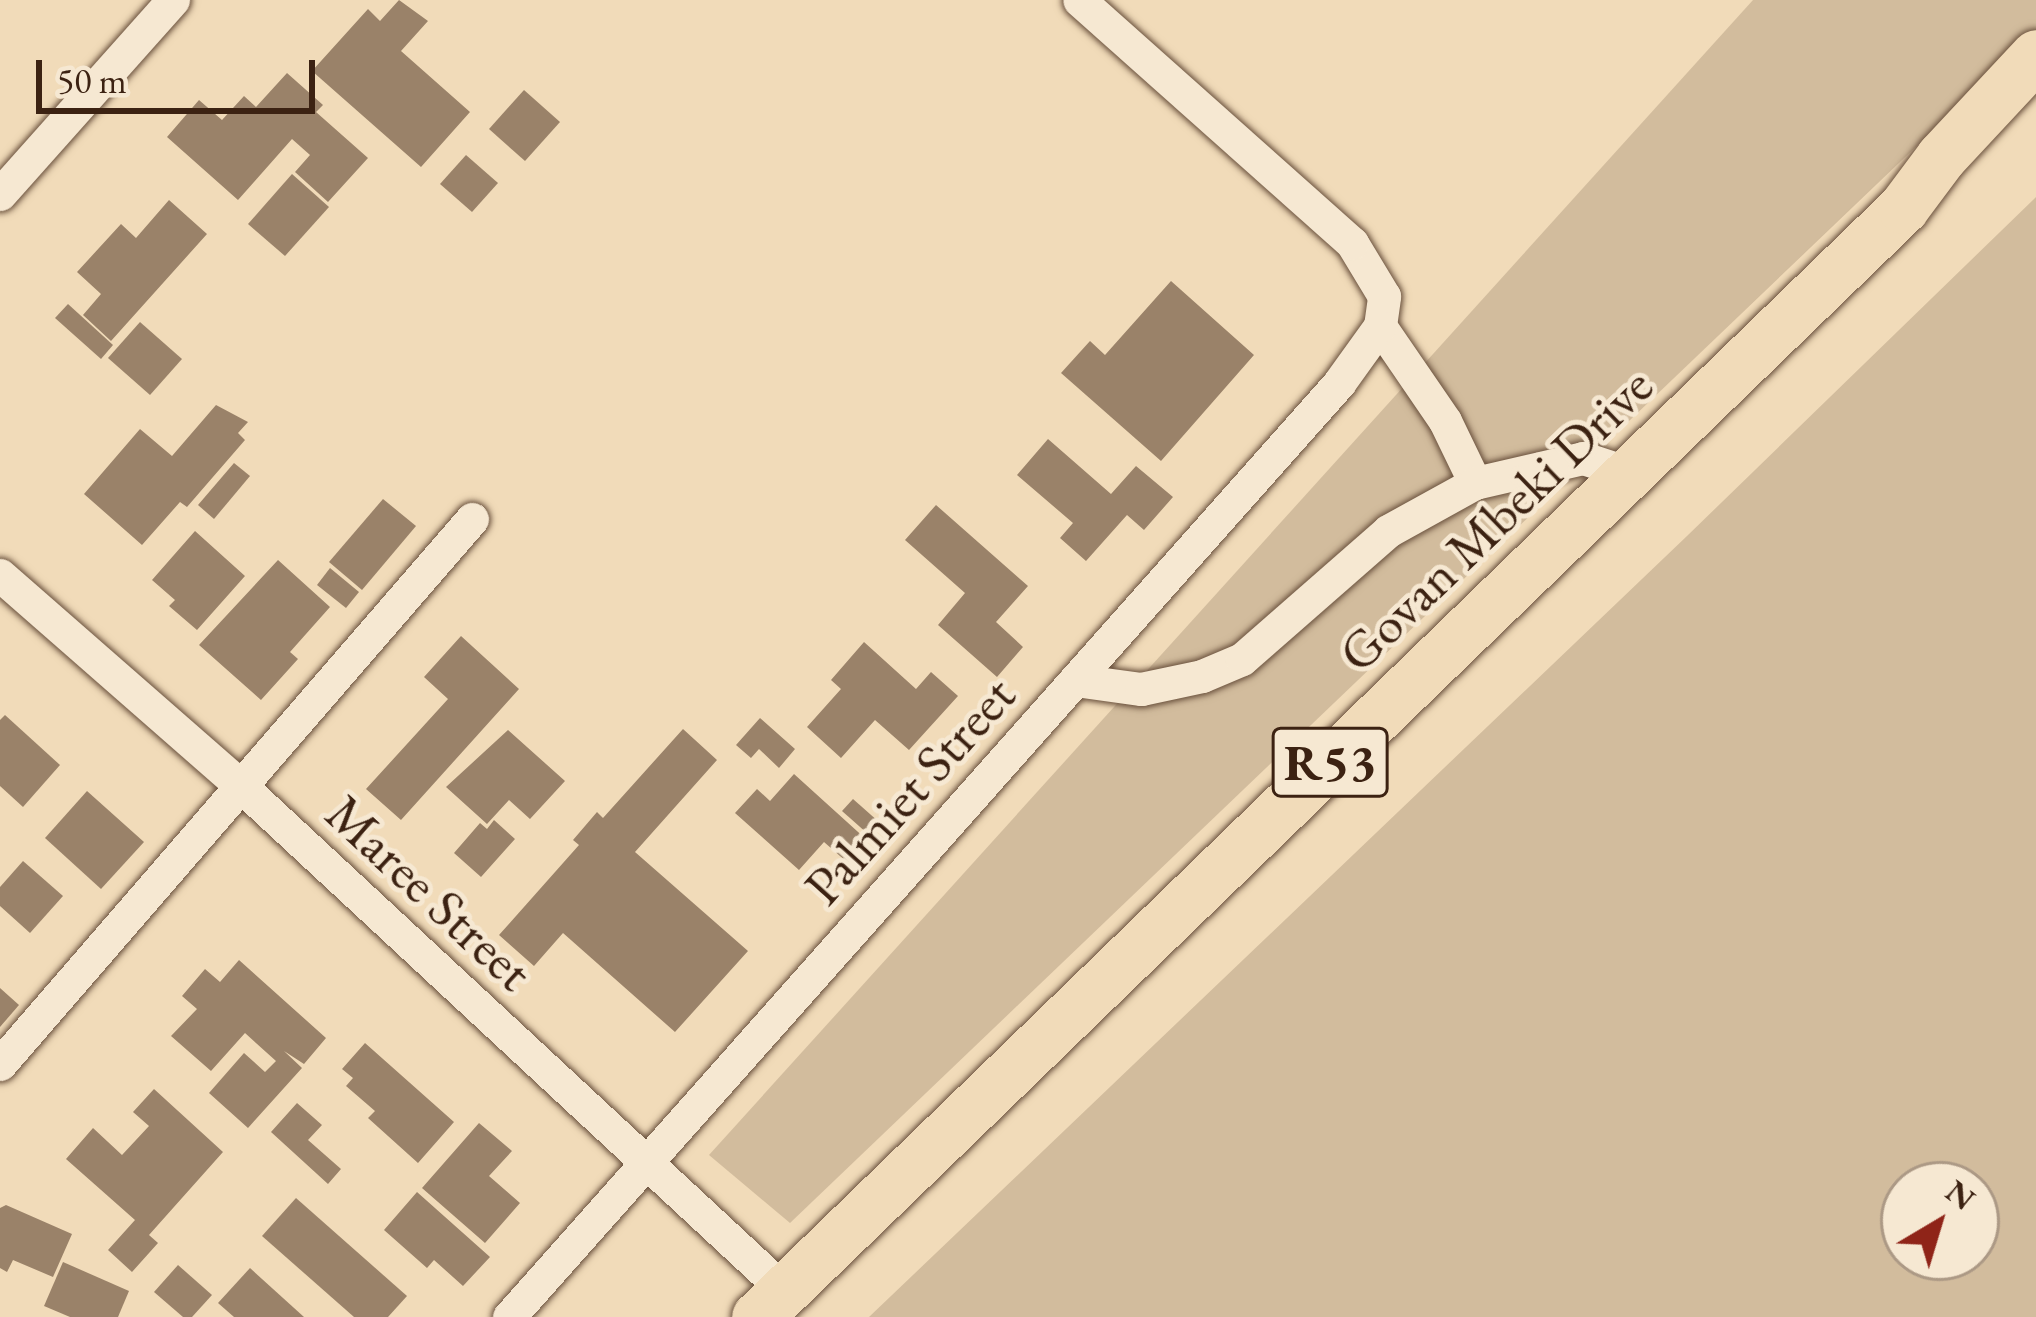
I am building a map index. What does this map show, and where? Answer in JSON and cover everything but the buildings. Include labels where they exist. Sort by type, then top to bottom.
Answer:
[{"type":"main road","name":"Govan Mbeki Drive","points":[[771,1304],[1904,208],[1941,157],[2036,55]]},
{"type":"main road","name":"Govan Mbeki Drive","points":[[1904,208],[1958,176],[2036,105]]},
{"type":"street","points":[[0,194],[173,0]]},
{"type":"street","points":[[1079,0],[1352,243],[1384,296],[1380,326],[1445,421],[1475,483]]},
{"type":"street","name":"Palmiet Street","points":[[509,1317],[1339,383],[1380,326]]},
{"type":"street","points":[[1075,680],[1142,689],[1202,676],[1242,659],[1388,531],[1475,483],[1583,458],[1629,473]]},
{"type":"street","points":[[0,1064],[472,519]]},
{"type":"street","name":"Maree Street","points":[[0,575],[242,787],[647,1161],[771,1304]]},
{"type":"shaded area","points":[[1753,0],[2036,0],[2036,32],[790,1223],[709,1155]]},
{"type":"shaded area","points":[[2036,197],[2036,1317],[869,1317],[1687,536]]}]
